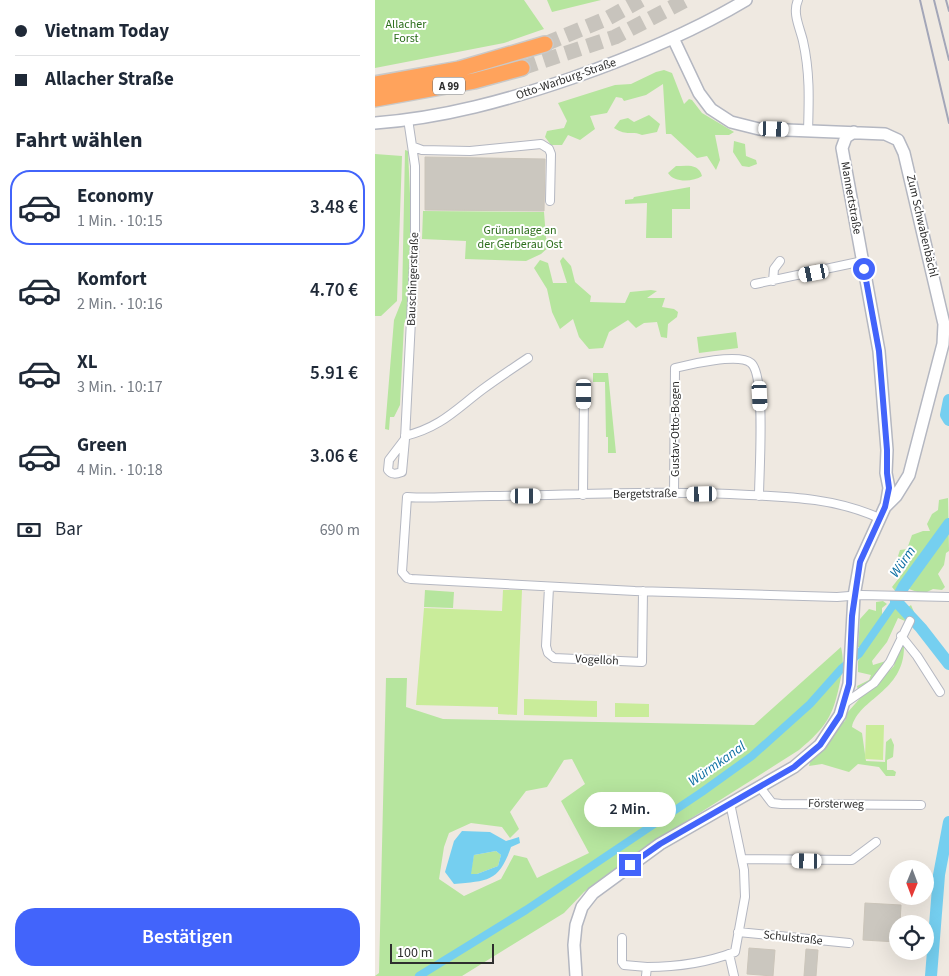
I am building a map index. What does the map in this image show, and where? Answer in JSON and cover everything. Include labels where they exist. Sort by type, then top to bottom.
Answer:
[{"type":"highway","name":"A 99","points":[[375,84],[459,69],[545,44]]},
{"type":"highway","name":"A 99","points":[[375,99],[474,81],[522,68]]},
{"type":"street","name":"Otto-Warburg-Straße","points":[[375,122],[450,113],[542,88],[615,63],[673,38],[746,0]]},
{"type":"street","points":[[798,0],[795,11],[810,81],[808,131]]},
{"type":"street","name":"Zum Schwabenbächl","points":[[576,976],[576,925],[582,907],[593,893],[660,844],[810,755],[830,731],[840,715],[845,703],[850,673],[854,596],[863,553],[885,507],[896,496],[909,475],[943,344],[944,324],[903,148],[898,140],[890,135],[854,132],[751,128],[722,117],[711,109],[699,93],[673,38]]},
{"type":"street","name":"Bauschingerstraße","points":[[408,119],[414,147],[415,240],[405,438],[429,430],[442,422],[483,389],[528,358]]},
{"type":"street","name":"Zum Schwabenbächl","points":[[808,131],[831,136],[842,148]]},
{"type":"street","name":"Mannertstraße","points":[[854,132],[846,137],[842,148],[879,351],[889,488],[885,507]]},
{"type":"street","points":[[414,147],[422,150],[470,151],[541,144],[549,149],[551,154],[550,201]]},
{"type":"street","points":[[773,281],[774,270],[780,261]]},
{"type":"street","points":[[755,284],[863,262]]},
{"type":"street","name":"Gustav-Otto-Bogen","points":[[674,494],[675,368],[739,358],[751,362],[756,369],[759,381],[761,412],[759,496]]},
{"type":"street","points":[[582,388],[584,392],[583,495]]},
{"type":"street","name":"Bergetstraße","points":[[549,587],[411,579],[404,575],[402,572],[402,558],[407,496],[435,498],[674,494],[759,496],[838,504],[856,508],[879,518]]},
{"type":"street","points":[[549,587],[643,591],[949,597]]},
{"type":"street","name":"Vogelloh","points":[[549,587],[547,646],[548,653],[554,658],[642,662],[643,591]]},
{"type":"street","points":[[845,703],[874,682],[890,662],[901,636],[910,621]]},
{"type":"street","points":[[901,636],[941,692]]},
{"type":"street","name":"Försterweg","points":[[759,786],[772,803],[921,805]]},
{"type":"street","points":[[622,938],[622,962],[624,965],[671,967],[696,963],[735,952],[745,897],[743,859],[729,803]]},
{"type":"street","points":[[743,859],[852,860],[875,842]]},
{"type":"street","name":"Schulstraße","points":[[738,932],[849,943]]},
{"type":"street","points":[[729,954],[734,976]]},
{"type":"street","points":[[646,976],[647,967]]},
{"type":"green space","name":"Allacher Forst","points":[[375,0],[524,0],[544,29],[504,43],[375,68]]},
{"type":"green space","points":[[547,0],[601,0],[552,12]]},
{"type":"green space","points":[[664,70],[672,73],[684,104],[689,99],[692,100],[702,113],[734,132],[729,135],[715,135],[720,160],[716,170],[707,156],[697,158],[671,134],[666,134],[663,84],[646,95],[624,101],[622,98],[616,97],[607,113],[590,116],[595,129],[580,140],[568,135],[562,145],[551,145],[545,137],[547,131],[564,128],[567,121],[558,103],[615,85],[631,84]]},
{"type":"green space","points":[[649,115],[660,124],[657,132],[642,135],[626,133],[614,128],[620,120],[628,118],[634,122]]},
{"type":"green space","points":[[734,141],[745,144],[746,156],[756,160],[757,164],[749,167],[742,166],[733,152]]},
{"type":"green space","points":[[405,150],[408,151],[412,237],[408,313],[404,324],[400,405],[394,417],[390,417],[389,430],[385,429],[394,320],[402,300]]},
{"type":"green space","points":[[375,154],[402,156],[397,301],[381,316],[375,316]]},
{"type":"green space","points":[[676,166],[695,167],[702,176],[689,180],[675,179],[668,173]]},
{"type":"green space","points":[[690,187],[690,209],[672,209],[672,238],[646,238],[647,203],[625,204],[625,200]]},
{"type":"green space","name":"Grünanlage an der Gerberau Ost","points":[[423,211],[544,212],[546,238],[551,245],[541,254],[526,261],[465,259],[466,241],[422,239]]},
{"type":"green space","points":[[563,257],[571,266],[575,282],[591,296],[590,302],[625,303],[630,292],[657,291],[647,298],[665,298],[662,307],[674,309],[678,312],[677,317],[668,324],[667,338],[661,337],[657,322],[644,323],[636,328],[628,320],[609,332],[603,348],[589,349],[579,337],[573,319],[560,329],[552,312],[547,289],[534,268],[540,260],[548,263],[553,283],[567,283],[560,261]]},
{"type":"green space","points":[[736,332],[738,348],[699,353],[697,337]]},
{"type":"green space","points":[[593,373],[608,373],[616,453],[608,453],[605,382],[593,382]]},
{"type":"green space","points":[[948,498],[949,551],[946,553],[944,565],[938,574],[945,587],[942,590],[933,589],[923,594],[906,588],[896,592],[892,587],[906,569],[898,556],[900,550],[907,549],[912,535],[923,531],[930,531],[927,524],[932,514],[938,510],[939,500]]},
{"type":"green space","points":[[425,590],[454,592],[453,608],[424,607]]},
{"type":"green space","points":[[503,590],[522,590],[517,715],[498,714],[498,707],[416,705],[424,608],[502,611]]},
{"type":"green space","points":[[883,601],[887,604],[882,608],[882,616],[888,610],[897,608],[903,611],[911,605],[914,612],[905,621],[898,618],[887,642],[872,661],[873,665],[886,661],[890,670],[894,666],[898,647],[901,645],[904,647],[902,662],[897,674],[881,693],[856,717],[852,727],[862,733],[866,761],[885,762],[886,742],[891,738],[894,745],[893,757],[887,760],[887,770],[896,772],[895,776],[886,776],[879,767],[858,764],[849,772],[822,764],[809,766],[811,760],[833,736],[839,725],[845,721],[847,713],[862,696],[857,686],[869,680],[871,675],[858,672],[858,661],[865,650],[858,647],[860,619],[869,609],[876,611],[876,602]]},
{"type":"green space","points":[[841,647],[842,673],[831,713],[816,735],[799,750],[638,852],[584,892],[564,913],[462,976],[375,976],[379,973],[386,678],[407,678],[406,707],[443,719],[754,725]],"holes":[[[572,759],[585,784],[561,801],[589,853],[537,878],[527,858],[514,855],[501,879],[464,896],[439,879],[444,847],[449,833],[471,823],[502,827],[510,838],[519,829],[510,812],[526,791],[547,787],[564,760]]]},
{"type":"green space","points":[[524,699],[597,701],[597,717],[524,715]]},
{"type":"green space","points":[[615,703],[649,704],[649,717],[615,717]]},
{"type":"green space","points":[[866,725],[884,725],[883,760],[865,759]]},
{"type":"green space","points":[[496,851],[501,855],[498,866],[477,874],[470,874],[474,855]]},
{"type":"water","points":[[462,831],[490,832],[506,841],[519,837],[520,843],[511,847],[502,867],[491,877],[476,882],[454,884],[445,872],[454,841]],"holes":[[[496,851],[501,855],[498,866],[477,874],[471,874],[474,855]]]},
{"type":"building","points":[[425,157],[545,159],[544,211],[425,210]]},
{"type":"building","points":[[865,903],[901,905],[900,915],[889,915],[889,942],[863,940]]},
{"type":"building","points":[[749,948],[775,950],[773,976],[747,974]]},
{"type":"building","points":[[806,949],[818,950],[816,976],[804,976]]},
{"type":"waterway","name":"Würm","points":[[949,400],[946,415],[949,420]]},
{"type":"waterway","name":"Würm","points":[[949,524],[904,586],[896,601],[921,628],[949,664]]},
{"type":"waterway","name":"Würmkanal","points":[[419,976],[526,910],[702,792],[752,756],[810,704],[842,668],[859,654],[896,601]]},
{"type":"waterway","name":"Würm","points":[[931,976],[939,875],[949,822]]},
{"type":"tunnel","points":[[545,44],[608,18],[641,0]]},
{"type":"tunnel","points":[[522,68],[615,37],[686,0]]},
{"type":"railway","points":[[920,0],[949,123]]},
{"type":"railway","points":[[934,0],[949,60]]},
{"type":"railway","points":[[946,0],[949,11]]},
{"type":"route","points":[[630,865],[660,844],[794,767],[810,755],[830,731],[845,703],[849,684],[854,596],[860,562],[889,494],[879,351],[864,269]]}]
